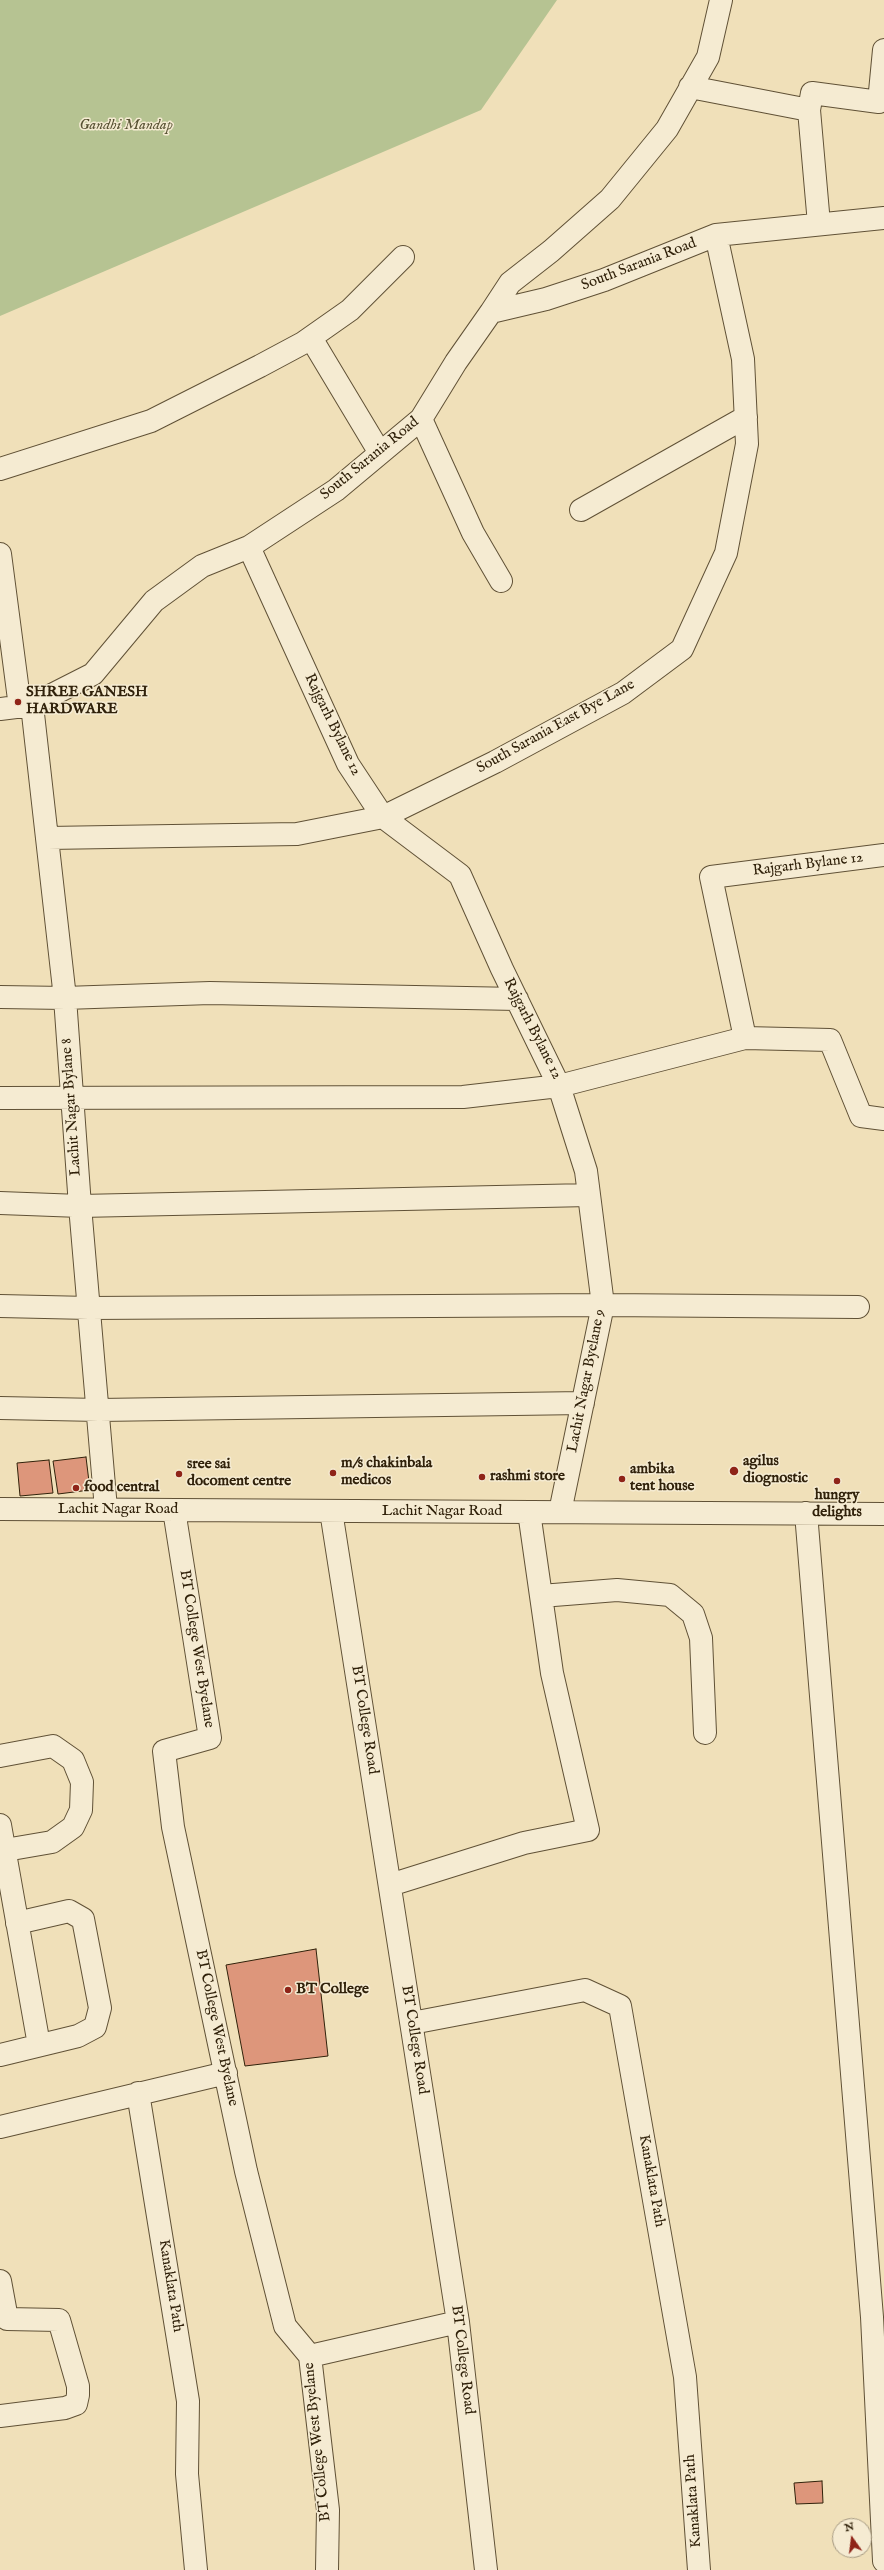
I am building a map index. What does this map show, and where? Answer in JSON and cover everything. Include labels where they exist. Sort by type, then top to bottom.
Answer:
[{"type":"street","points":[[492,312],[510,283],[551,251],[610,199],[667,129],[708,57],[721,0]]},
{"type":"street","points":[[819,224],[809,110],[812,93],[879,102],[884,50]]},
{"type":"street","points":[[690,87],[809,110]]},
{"type":"street","name":"South Sarania Road","points":[[17,707],[93,674],[154,601],[202,566],[249,547],[336,490],[380,454],[421,419],[456,362],[492,312],[546,300],[604,280],[716,235],[884,218]]},
{"type":"street","name":"South Sarania East Bye Lane","points":[[48,838],[297,834],[383,817],[495,762],[623,693],[682,649],[726,554],[748,444],[743,359],[716,235]]},
{"type":"street","points":[[0,469],[151,421],[311,338],[350,310],[403,258]]},
{"type":"street","points":[[311,338],[380,454]]},
{"type":"street","points":[[581,510],[746,417]]},
{"type":"street","points":[[421,419],[483,555],[501,581]]},
{"type":"street","name":"Rajgarh Bylane 12","points":[[249,547],[348,764],[383,817],[460,875],[559,1086],[745,1038],[711,877],[884,855]]},
{"type":"street","name":"Lachit Nagar Bylane 8","points":[[0,554],[17,707],[48,838],[65,998],[71,1099],[99,1410],[106,1509]]},
{"type":"street","points":[[0,998],[65,998],[210,993],[517,999]]},
{"type":"street","points":[[745,1038],[830,1040],[861,1116],[884,1119]]},
{"type":"street","points":[[0,1098],[463,1097],[559,1086]]},
{"type":"street","name":"Lachit Nagar Byelane 9","points":[[559,1086],[586,1171],[603,1304],[560,1512]]},
{"type":"street","points":[[0,1203],[80,1206],[589,1195]]},
{"type":"street","points":[[0,1306],[89,1308],[603,1304],[858,1307]]},
{"type":"street","points":[[0,1408],[99,1410],[583,1403]]},
{"type":"street","name":"Lachit Nagar Road","points":[[0,1509],[884,1514]]},
{"type":"street","name":"BT College West Byelane","points":[[174,1510],[210,1738],[164,1751],[173,1827],[246,2171],[285,2326],[310,2356],[328,2510],[327,2570]]},
{"type":"street","name":"BT College Road","points":[[331,1511],[458,2322],[486,2570]]},
{"type":"street","points":[[390,1885],[524,1843],[588,1830],[552,1672],[529,1512]]},
{"type":"street","points":[[806,1513],[872,2317],[884,2561]]},
{"type":"street","points":[[541,1596],[617,1590],[670,1595],[693,1614],[701,1638],[705,1733]]},
{"type":"street","points":[[0,1756],[53,1746],[73,1760],[82,1782],[81,1810],[73,1827],[52,1842],[2,1850]]},
{"type":"street","points":[[0,1825],[2,1850],[39,2045]]},
{"type":"street","points":[[0,2054],[78,2036],[95,2027],[100,2008],[84,1919],[69,1910],[17,1923]]},
{"type":"street","name":"Kanaklata Path","points":[[412,2023],[585,1990],[620,2006],[685,2377],[699,2570]]},
{"type":"street","points":[[0,2126],[226,2073]]},
{"type":"street","name":"Kanaklata Path","points":[[138,2093],[188,2401],[187,2474],[196,2570]]},
{"type":"street","points":[[0,2281],[7,2319],[59,2320],[78,2386],[76,2404],[65,2408],[0,2416]]},
{"type":"street","points":[[310,2356],[458,2322]]},
{"type":"green space","name":"Gandhi Mandap","points":[[0,0],[557,0],[481,110],[0,316]]},
{"type":"building","points":[[86,1457],[90,1490],[58,1494],[53,1461]]},
{"type":"building","points":[[49,1460],[53,1493],[20,1496],[17,1463]]},
{"type":"building","points":[[316,1949],[328,2056],[245,2066],[226,1965]]},
{"type":"building","points":[[822,2481],[823,2503],[796,2504],[794,2483]]},
{"type":"place","name":"SHREE GANESH HARDWARE","points":[[18,702]]},
{"type":"place","name":"agilus diognostic","points":[[734,1471]]},
{"type":"place","name":"m/s chakinbala medicos","points":[[333,1473]]},
{"type":"place","name":"sree sai docoment centre","points":[[179,1474]]},
{"type":"place","name":"rashmi store","points":[[482,1477]]},
{"type":"place","name":"ambika tent house","points":[[622,1479]]},
{"type":"place","name":"hungry delights","points":[[837,1481]]},
{"type":"place","name":"food central","points":[[76,1488]]},
{"type":"place","name":"BT College","points":[[288,1990]]}]
